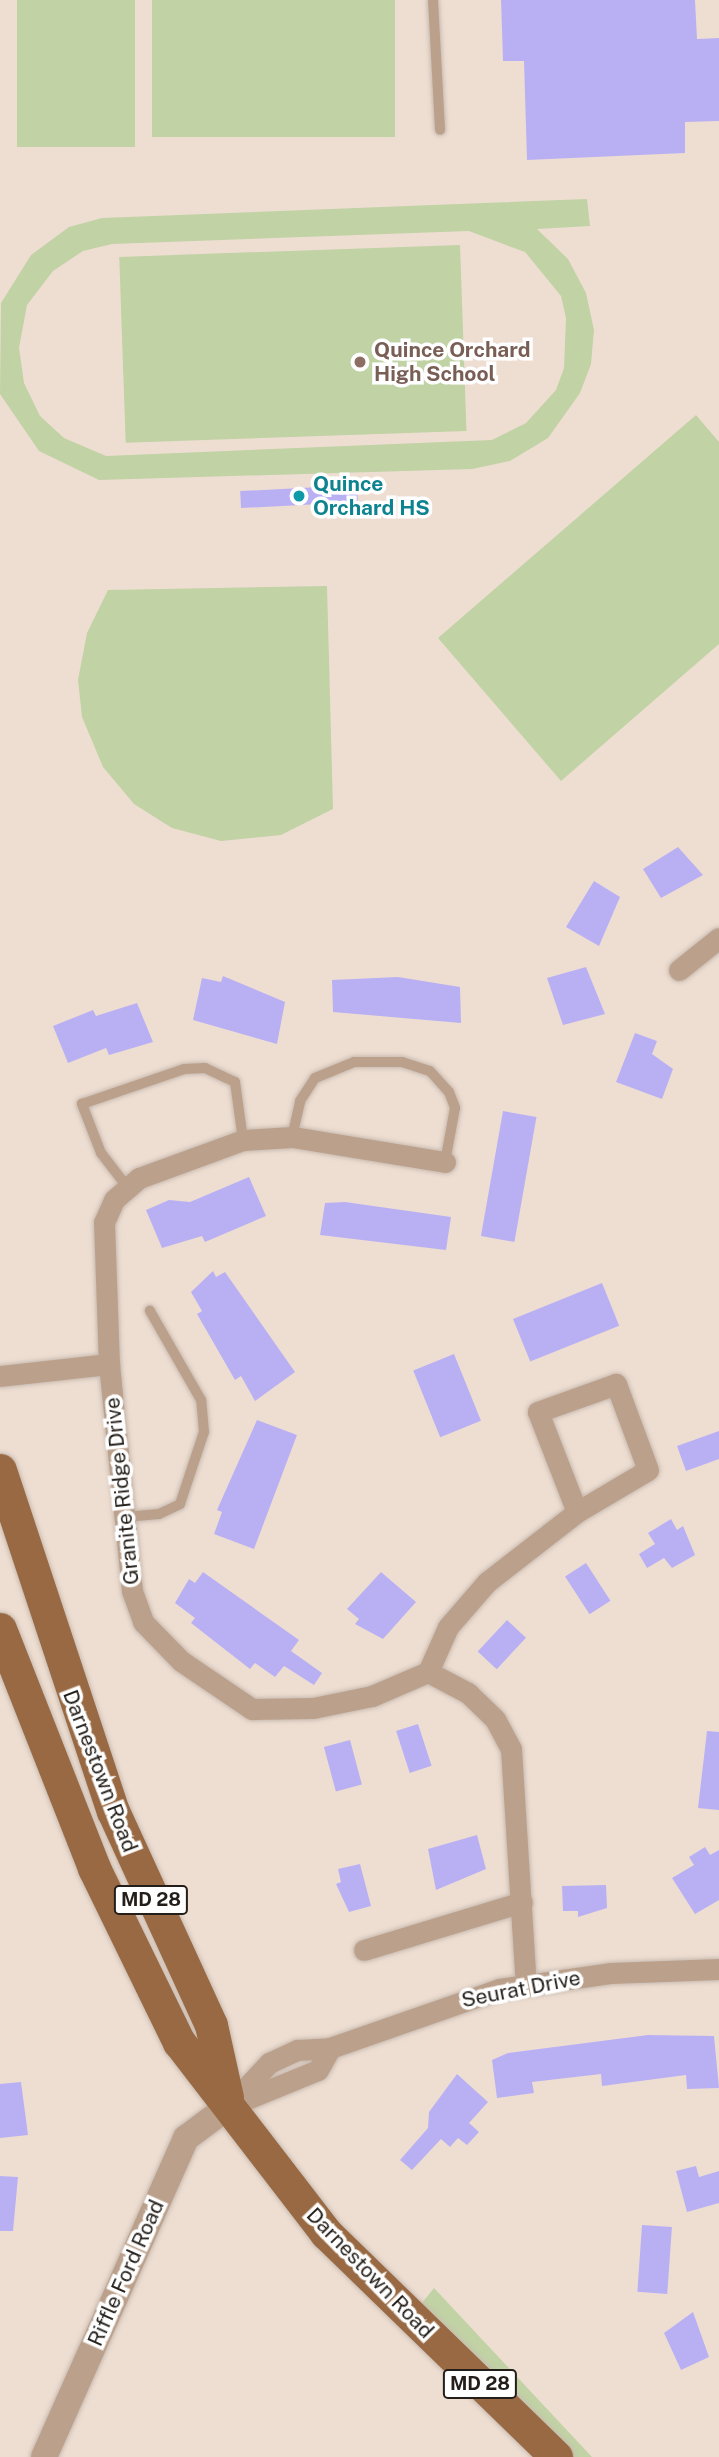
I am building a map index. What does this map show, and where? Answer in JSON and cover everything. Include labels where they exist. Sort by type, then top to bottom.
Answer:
[{"type":"main road","name":"Darnestown Road","points":[[0,1470],[113,1811],[211,2025],[229,2106]]},
{"type":"main road","name":"Darnestown Road","points":[[0,1629],[142,1974],[179,2042],[327,2233],[556,2457]]},
{"type":"street","points":[[679,970],[719,938]]},
{"type":"street","points":[[128,1188],[243,1140],[292,1136],[445,1163]]},
{"type":"street","name":"Granite Ridge Drive","points":[[128,1188],[114,1200],[103,1234],[109,1364],[132,1591],[143,1622],[181,1661],[252,1709],[313,1708],[372,1696],[428,1672]]},
{"type":"street","points":[[0,1377],[109,1364]]},
{"type":"street","points":[[526,1985],[510,1749],[495,1719],[468,1693],[428,1672],[448,1627],[487,1582],[577,1512],[648,1470],[616,1384],[538,1412],[577,1512]]},
{"type":"street","points":[[364,1950],[522,1902]]},
{"type":"street","name":"Seurat Drive","points":[[229,2106],[269,2063],[297,2050],[330,2048],[426,2010],[526,1985],[610,1973],[719,1969]]},
{"type":"street","name":"Seurat Drive","points":[[229,2106],[318,2070],[330,2048]]},
{"type":"street","name":"Riffle Ford Road","points":[[44,2457],[186,2138],[229,2106]]},
{"type":"lane","points":[[433,0],[440,130]]},
{"type":"lane","points":[[292,1136],[300,1101],[315,1078],[354,1062],[402,1062],[430,1072],[449,1092],[455,1108],[445,1163]]},
{"type":"lane","points":[[128,1188],[101,1153],[82,1104],[184,1069],[214,1070],[235,1082],[243,1140]]},
{"type":"lane","points":[[125,1517],[159,1514],[180,1504],[204,1432],[201,1401],[150,1311]]},
{"type":"green space","points":[[17,0],[135,0],[135,147],[17,147]]},
{"type":"green space","points":[[152,0],[395,0],[395,137],[152,137]]},
{"type":"green space","points":[[587,199],[590,226],[537,229],[568,259],[586,293],[594,330],[591,364],[580,393],[548,438],[510,461],[472,469],[99,480],[39,451],[0,394],[1,303],[31,255],[69,227],[102,218]],"holes":[[[469,231],[525,252],[561,296],[566,318],[564,368],[556,390],[526,423],[492,440],[106,456],[64,438],[40,416],[24,383],[19,348],[27,305],[53,271],[83,251],[112,244]]]},
{"type":"green space","points":[[460,245],[466,431],[126,443],[119,257]]},
{"type":"green space","points":[[696,415],[719,442],[719,644],[561,781],[438,638]]},
{"type":"green space","points":[[327,586],[333,809],[281,835],[221,841],[172,828],[134,804],[103,767],[82,717],[78,680],[87,633],[108,590]]},
{"type":"green space","points":[[434,2288],[592,2457],[558,2457],[410,2318]]},
{"type":"building","points":[[501,0],[695,0],[697,39],[719,38],[719,121],[685,122],[685,153],[527,160],[524,61],[503,61]]},
{"type":"building","name":"Quince Orchard HS","points":[[357,485],[358,502],[241,508],[240,491]]},
{"type":"building","points":[[678,847],[703,875],[661,898],[643,869]]},
{"type":"building","points":[[594,881],[620,897],[599,946],[566,927]]},
{"type":"building","points":[[586,967],[605,1014],[563,1025],[547,978]]},
{"type":"building","points":[[223,976],[285,1002],[277,1044],[193,1020],[202,978],[221,982]]},
{"type":"building","points":[[398,977],[460,987],[461,1023],[333,1012],[332,980]]},
{"type":"building","points":[[137,1003],[153,1042],[109,1055],[106,1048],[68,1063],[53,1026],[93,1010],[96,1016]]},
{"type":"building","points":[[635,1033],[657,1041],[652,1054],[673,1069],[662,1099],[616,1082]]},
{"type":"building","points":[[503,1111],[536,1117],[514,1242],[481,1236]]},
{"type":"building","points":[[249,1177],[266,1216],[205,1242],[202,1236],[162,1248],[146,1210],[169,1200],[190,1202]]},
{"type":"building","points":[[345,1202],[451,1217],[446,1250],[320,1235],[325,1203]]},
{"type":"building","points":[[213,1271],[216,1277],[225,1272],[295,1372],[255,1401],[241,1376],[235,1380],[197,1314],[202,1311],[191,1292]]},
{"type":"building","points":[[602,1283],[619,1326],[530,1362],[513,1319]]},
{"type":"building","points":[[454,1354],[481,1421],[440,1437],[413,1370]]},
{"type":"building","points":[[257,1420],[297,1435],[254,1549],[214,1534],[222,1512],[217,1510]]},
{"type":"building","points":[[719,1431],[719,1459],[686,1471],[677,1446]]},
{"type":"building","points":[[671,1519],[677,1530],[683,1526],[695,1555],[672,1568],[664,1558],[647,1568],[639,1554],[655,1544],[648,1533]]},
{"type":"building","points":[[586,1563],[611,1601],[590,1614],[565,1577]]},
{"type":"building","points":[[203,1572],[299,1640],[291,1651],[322,1673],[314,1685],[284,1666],[275,1677],[255,1663],[250,1669],[191,1623],[195,1618],[175,1603],[189,1579],[195,1583]]},
{"type":"building","points":[[381,1572],[416,1602],[383,1639],[355,1624],[359,1619],[347,1609]]},
{"type":"building","points":[[507,1620],[526,1638],[497,1669],[478,1651]]},
{"type":"building","points":[[418,1724],[432,1766],[410,1773],[396,1731]]},
{"type":"building","points":[[707,1731],[719,1732],[719,1810],[698,1808]]},
{"type":"building","points":[[350,1740],[362,1784],[336,1791],[324,1747]]},
{"type":"building","points":[[477,1835],[486,1869],[436,1890],[428,1849]]},
{"type":"building","points":[[705,1847],[710,1855],[719,1850],[719,1900],[695,1914],[672,1878],[694,1865],[689,1857]]},
{"type":"building","points":[[360,1864],[371,1906],[349,1912],[336,1884],[341,1882],[338,1869]]},
{"type":"building","points":[[606,1885],[607,1908],[578,1917],[578,1911],[563,1911],[562,1886]]},
{"type":"building","points":[[648,2035],[714,2036],[719,2088],[687,2089],[686,2075],[602,2086],[601,2074],[532,2082],[534,2093],[497,2098],[492,2060],[508,2053]]},
{"type":"building","points":[[457,2074],[488,2102],[469,2123],[479,2132],[467,2145],[458,2138],[450,2147],[441,2139],[412,2170],[400,2160],[428,2128],[429,2112]]},
{"type":"building","points":[[21,2082],[28,2135],[0,2138],[0,2084]]},
{"type":"building","points":[[696,2166],[699,2177],[719,2171],[719,2203],[687,2212],[676,2171]]},
{"type":"building","points":[[0,2176],[18,2177],[13,2231],[0,2231]]},
{"type":"building","points":[[642,2225],[672,2227],[667,2294],[637,2292]]},
{"type":"building","points":[[693,2312],[709,2357],[681,2370],[664,2333]]},
{"type":"place","name":"Quince Orchard High School","points":[[360,362]]},
{"type":"place","name":"Quince Orchard HS","points":[[299,496]]}]
